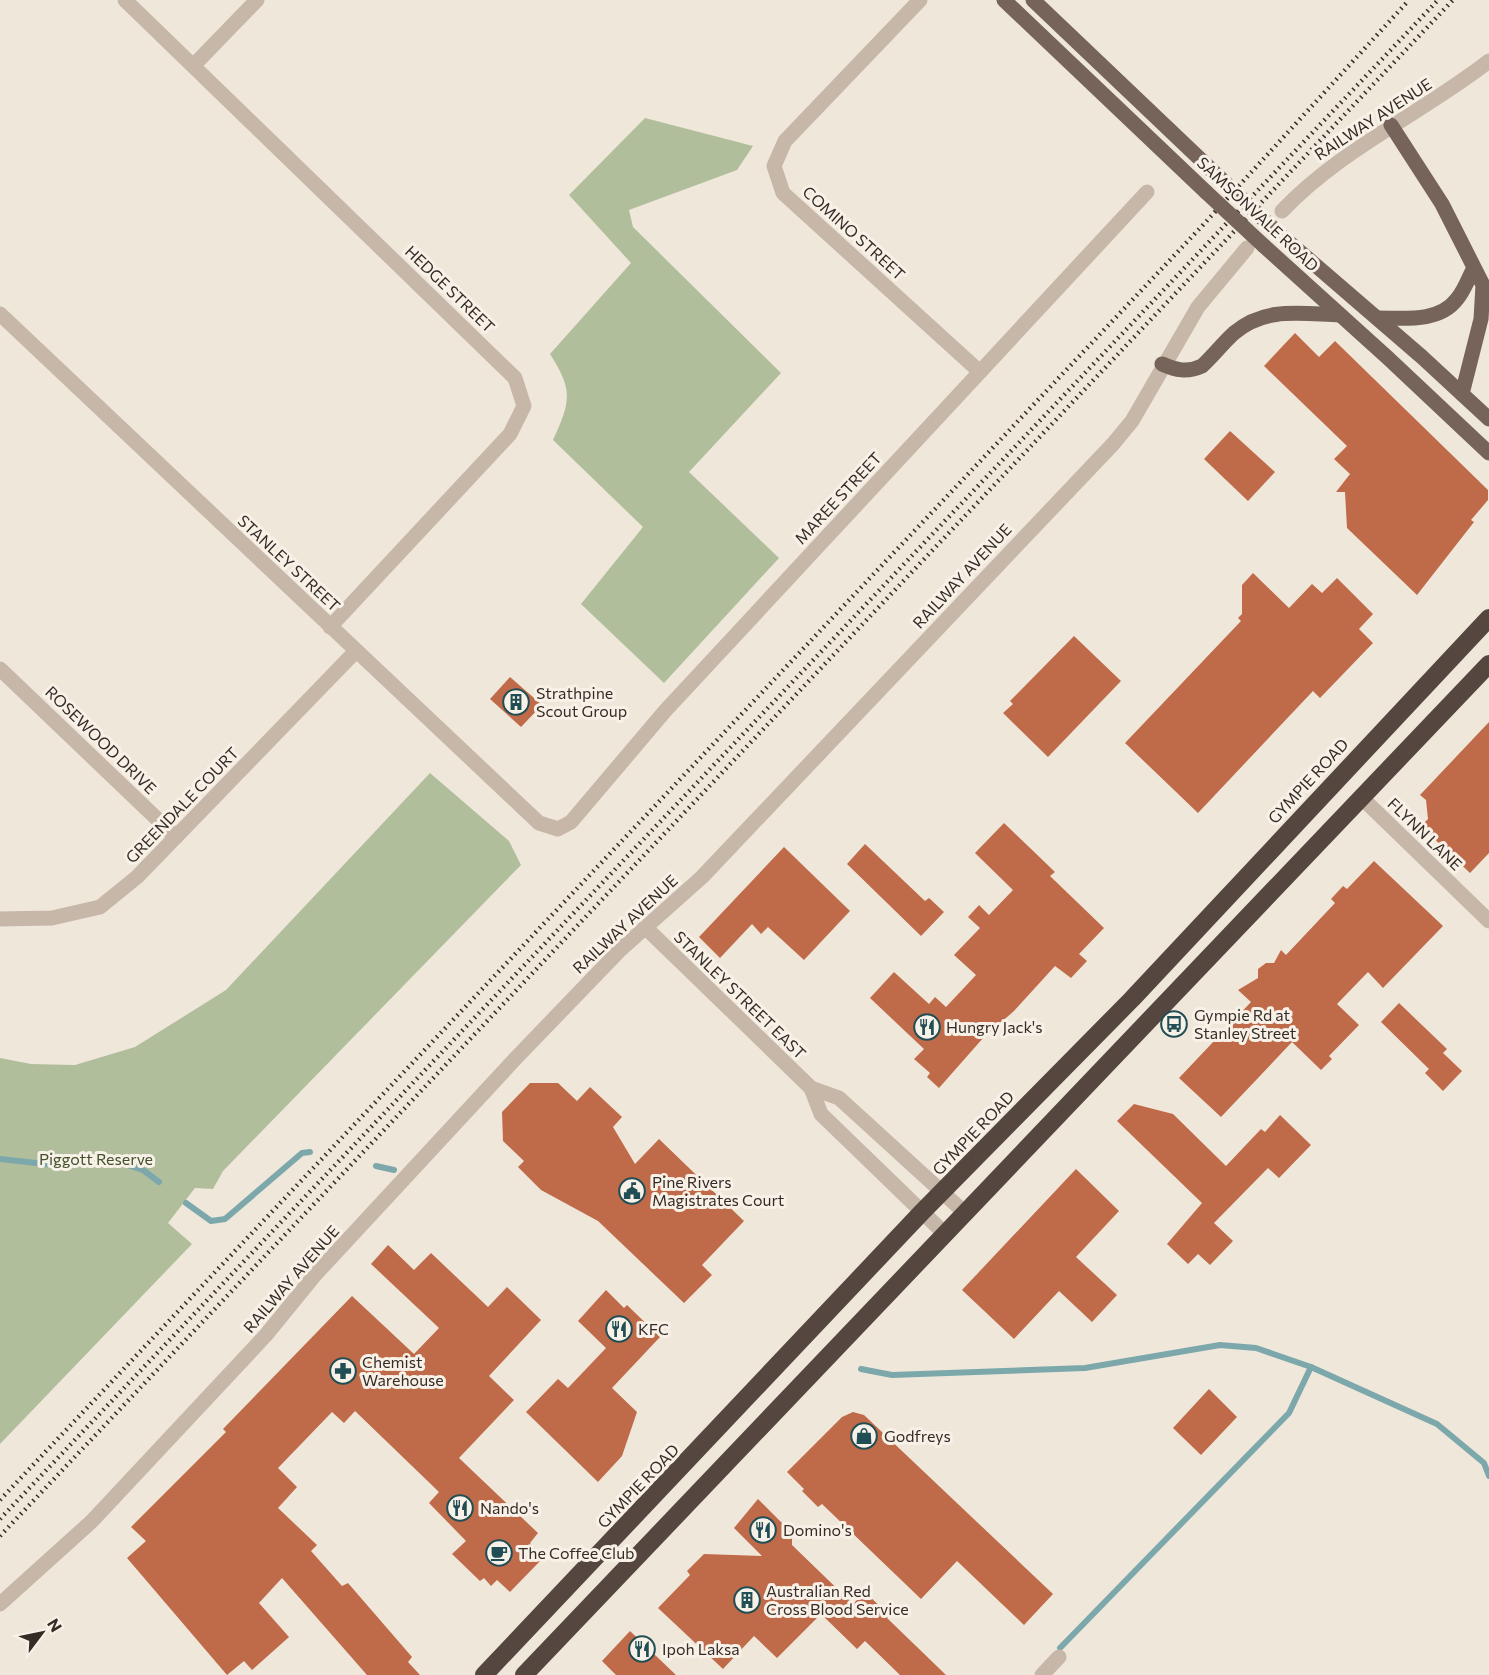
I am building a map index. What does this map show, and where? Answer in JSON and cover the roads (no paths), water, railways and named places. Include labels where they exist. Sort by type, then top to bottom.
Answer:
[{"type":"highway","name":"GYMPIE ROAD","points":[[484,1675],[922,1212],[1132,999],[1489,618]]},
{"type":"highway","points":[[524,1675],[1489,664]]},
{"type":"main road","name":"SAMSONVALE ROAD","points":[[1004,0],[1206,192],[1489,453]]},
{"type":"main road","name":"SAMSONVALE ROAD","points":[[1033,0],[1277,232],[1489,419]]},
{"type":"main road","points":[[1391,125],[1442,204],[1462,240],[1473,270],[1483,285],[1483,303],[1462,394]]},
{"type":"main road","points":[[1377,318],[1424,318],[1448,308],[1458,298],[1473,270]]},
{"type":"main road","points":[[1162,364],[1184,371],[1194,370],[1202,366],[1244,326],[1273,314],[1288,312],[1340,315]]},
{"type":"street","name":"HEDGE STREET","points":[[125,0],[515,378],[523,404],[510,434],[330,627]]},
{"type":"street","points":[[194,65],[257,0]]},
{"type":"street","name":"COMINO STREET","points":[[920,0],[785,141],[774,165],[783,193],[980,372]]},
{"type":"street","name":"RAILWAY AVENUE","points":[[1282,211],[1322,173],[1391,125],[1446,93],[1489,61]]},
{"type":"street","name":"MAREE STREET","points":[[558,829],[571,822],[665,711],[1147,192]]},
{"type":"street","name":"RAILWAY AVENUE","points":[[0,1604],[91,1521],[266,1335],[314,1276],[515,1059],[645,927],[702,877],[1113,444],[1132,422],[1162,364],[1197,307],[1247,248]]},
{"type":"street","name":"STANLEY STREET","points":[[0,314],[539,823],[558,829]]},
{"type":"street","name":"GREENDALE COURT","points":[[0,919],[52,918],[100,907],[137,877],[356,651]]},
{"type":"street","name":"ROSEWOOD DRIVE","points":[[0,669],[176,837]]},
{"type":"street","name":"FLYNN LANE","points":[[1361,797],[1489,921]]},
{"type":"street","name":"STANLEY STREET EAST","points":[[645,927],[811,1088],[839,1098],[964,1212]]},
{"type":"street","name":"STANLEY STREET EAST","points":[[811,1088],[821,1114],[944,1233]]},
{"type":"street","points":[[1042,1675],[1059,1657]]},
{"type":"waterway","points":[[186,1203],[211,1221],[225,1219],[302,1153],[310,1152]]},
{"type":"waterway","points":[[0,1159],[54,1165],[105,1158],[143,1170],[159,1182]]},
{"type":"waterway","points":[[376,1166],[394,1170]]},
{"type":"waterway","points":[[861,1369],[892,1375],[1085,1368],[1220,1345],[1256,1348],[1311,1367],[1437,1424],[1484,1463],[1489,1476]]},
{"type":"waterway","points":[[1060,1648],[1289,1413],[1311,1367]]},
{"type":"railway","points":[[0,1500],[1203,225],[1409,0]]},
{"type":"railway","points":[[0,1519],[1438,0]]},
{"type":"railway","points":[[0,1536],[1453,0]]},
{"type":"place","name":"Strathpine Scout Group","points":[[516,702]]},
{"type":"place","name":"Gympie Rd at Stanley Street","points":[[1174,1024]]},
{"type":"place","name":"Hungry Jack's","points":[[927,1027]]},
{"type":"place","name":"Pine Rivers Magistrates Court","points":[[632,1191]]},
{"type":"place","name":"KFC","points":[[619,1329]]},
{"type":"place","name":"Chemist Warehouse","points":[[343,1371]]},
{"type":"place","name":"Godfreys","points":[[864,1436]]},
{"type":"place","name":"Nando's","points":[[460,1508]]},
{"type":"place","name":"Domino's","points":[[763,1530]]},
{"type":"place","name":"The Coffee Club","points":[[499,1553]]},
{"type":"place","name":"Australian Red Cross Blood Service","points":[[747,1600]]},
{"type":"place","name":"Ipoh Laksa","points":[[642,1649]]},
{"type":"park label","name":"Piggott Reserve","points":[[96,1159]]}]
